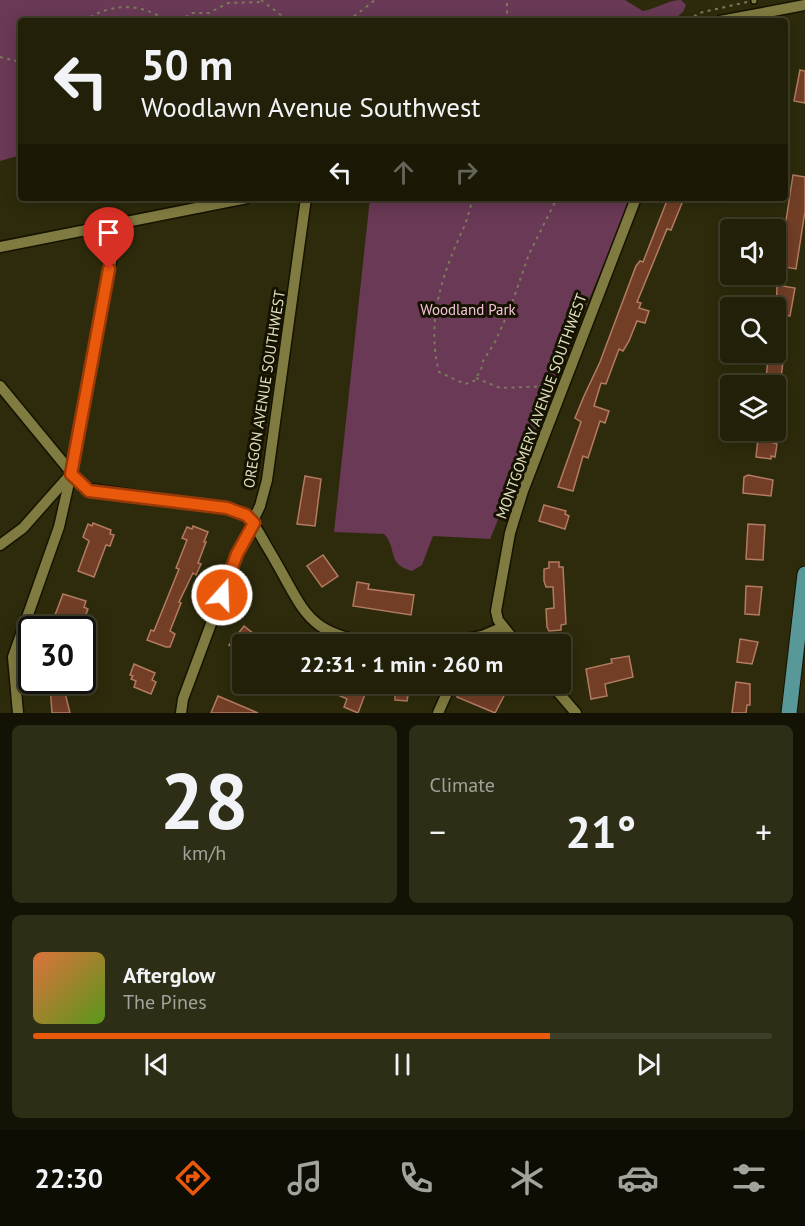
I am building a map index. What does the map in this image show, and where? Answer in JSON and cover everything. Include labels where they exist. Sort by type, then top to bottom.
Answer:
[{"type":"main road","points":[[789,713],[805,574]]},
{"type":"street","points":[[736,18],[805,5]]},
{"type":"street","points":[[0,247],[231,201]]},
{"type":"street","name":"OREGON AVENUE SOUTHWEST","points":[[181,713],[183,699],[237,554],[254,523],[270,461],[306,201]]},
{"type":"street","name":"MONTGOMERY AVENUE SOUTHWEST","points":[[503,627],[496,611],[510,533],[635,201]]},
{"type":"street","points":[[18,713],[14,657],[59,527],[71,474],[114,246],[111,224]]},
{"type":"street","points":[[0,386],[71,474],[89,491],[237,510],[254,523],[298,602],[312,620],[334,634]]},
{"type":"street","points":[[0,545],[23,528],[71,474]]},
{"type":"street","points":[[485,634],[503,627],[509,634]]},
{"type":"street","points":[[438,713],[447,694]]},
{"type":"street","points":[[560,694],[576,713]]},
{"type":"path","points":[[352,18],[375,0]]},
{"type":"path","points":[[507,0],[507,18]]},
{"type":"path","points":[[185,18],[192,14],[209,13],[228,3],[262,1],[284,18]]},
{"type":"path","points":[[88,18],[100,9],[119,7],[144,9],[162,18]]},
{"type":"path","points":[[0,57],[18,61]]},
{"type":"path","points":[[473,201],[465,227],[449,257],[436,306],[433,335],[439,372],[465,384],[476,378],[495,342],[529,254],[556,201]]},
{"type":"path","points":[[476,378],[500,388],[533,385],[563,389]]},
{"type":"green space","points":[[0,0],[625,0],[643,11],[676,0],[681,0],[686,5],[683,12],[676,18],[18,18],[18,156],[0,161]]},
{"type":"green space","name":"Woodland Park","points":[[370,201],[630,201],[490,539],[433,536],[422,565],[412,571],[404,568],[395,560],[391,545],[384,534],[334,532]]},
{"type":"building","points":[[800,70],[805,71],[805,103],[794,101]]},
{"type":"building","points":[[793,175],[805,177],[805,211],[796,269],[786,267],[786,220]]},
{"type":"building","points":[[667,201],[683,201],[671,230],[667,229],[637,302],[641,303],[639,308],[649,311],[645,323],[637,321],[623,351],[619,349],[606,384],[601,383],[594,406],[609,411],[605,423],[600,421],[588,458],[583,456],[573,491],[558,487],[581,422],[575,418],[600,362],[636,266],[640,261],[643,262]]},
{"type":"building","points":[[777,285],[795,288],[790,316],[786,315],[786,297],[777,297]]},
{"type":"building","points":[[768,363],[783,363],[781,375],[766,375]]},
{"type":"building","points":[[758,441],[777,444],[775,457],[771,456],[771,459],[756,457]]},
{"type":"building","points":[[748,475],[773,480],[771,496],[743,493],[744,477]]},
{"type":"building","points":[[305,476],[321,479],[315,526],[297,524]]},
{"type":"building","points":[[544,505],[566,511],[565,514],[569,516],[565,529],[539,521]]},
{"type":"building","points":[[93,523],[111,530],[110,534],[114,535],[110,546],[106,545],[94,577],[78,571],[89,541],[83,537],[88,524],[92,526]]},
{"type":"building","points":[[748,524],[765,525],[763,560],[746,559]]},
{"type":"building","points":[[193,526],[208,532],[204,542],[206,542],[198,563],[201,564],[196,575],[193,573],[179,602],[181,603],[170,631],[175,634],[170,647],[166,647],[147,640],[151,630],[154,631],[179,569],[176,568],[187,540],[182,538],[187,527],[192,529]]},
{"type":"building","points":[[323,555],[338,576],[322,587],[307,566]]},
{"type":"building","points":[[549,562],[559,562],[559,567],[563,567],[566,624],[561,625],[561,630],[549,631],[547,627],[546,609],[554,608],[553,587],[546,587],[544,581],[544,569],[549,568]]},
{"type":"building","points":[[357,582],[369,584],[368,589],[414,595],[411,615],[353,606]]},
{"type":"building","points":[[746,586],[762,587],[759,615],[745,614]]},
{"type":"building","points":[[63,594],[86,601],[84,607],[88,609],[85,616],[55,615]]},
{"type":"building","points":[[244,626],[254,634],[238,634]]},
{"type":"building","points":[[740,639],[758,642],[752,664],[737,662]]},
{"type":"building","points":[[629,656],[633,677],[605,684],[607,696],[591,699],[586,669],[612,663],[611,659]]},
{"type":"building","points":[[134,664],[155,673],[152,680],[156,682],[151,694],[134,687],[136,681],[131,679],[133,676],[130,675]]},
{"type":"building","points":[[736,682],[750,684],[750,705],[747,705],[746,713],[732,713]]},
{"type":"building","points":[[51,694],[65,694],[70,713],[52,713]]},
{"type":"building","points":[[336,694],[365,694],[358,713],[344,707],[347,699]]},
{"type":"building","points":[[395,694],[408,694],[407,701],[395,700]]},
{"type":"building","points":[[458,694],[505,694],[495,713],[457,697]]},
{"type":"building","points":[[218,696],[258,713],[211,713]]},
{"type":"route","points":[[109,269],[71,474],[89,491],[227,508],[246,515],[254,523],[237,554],[222,595]]}]
